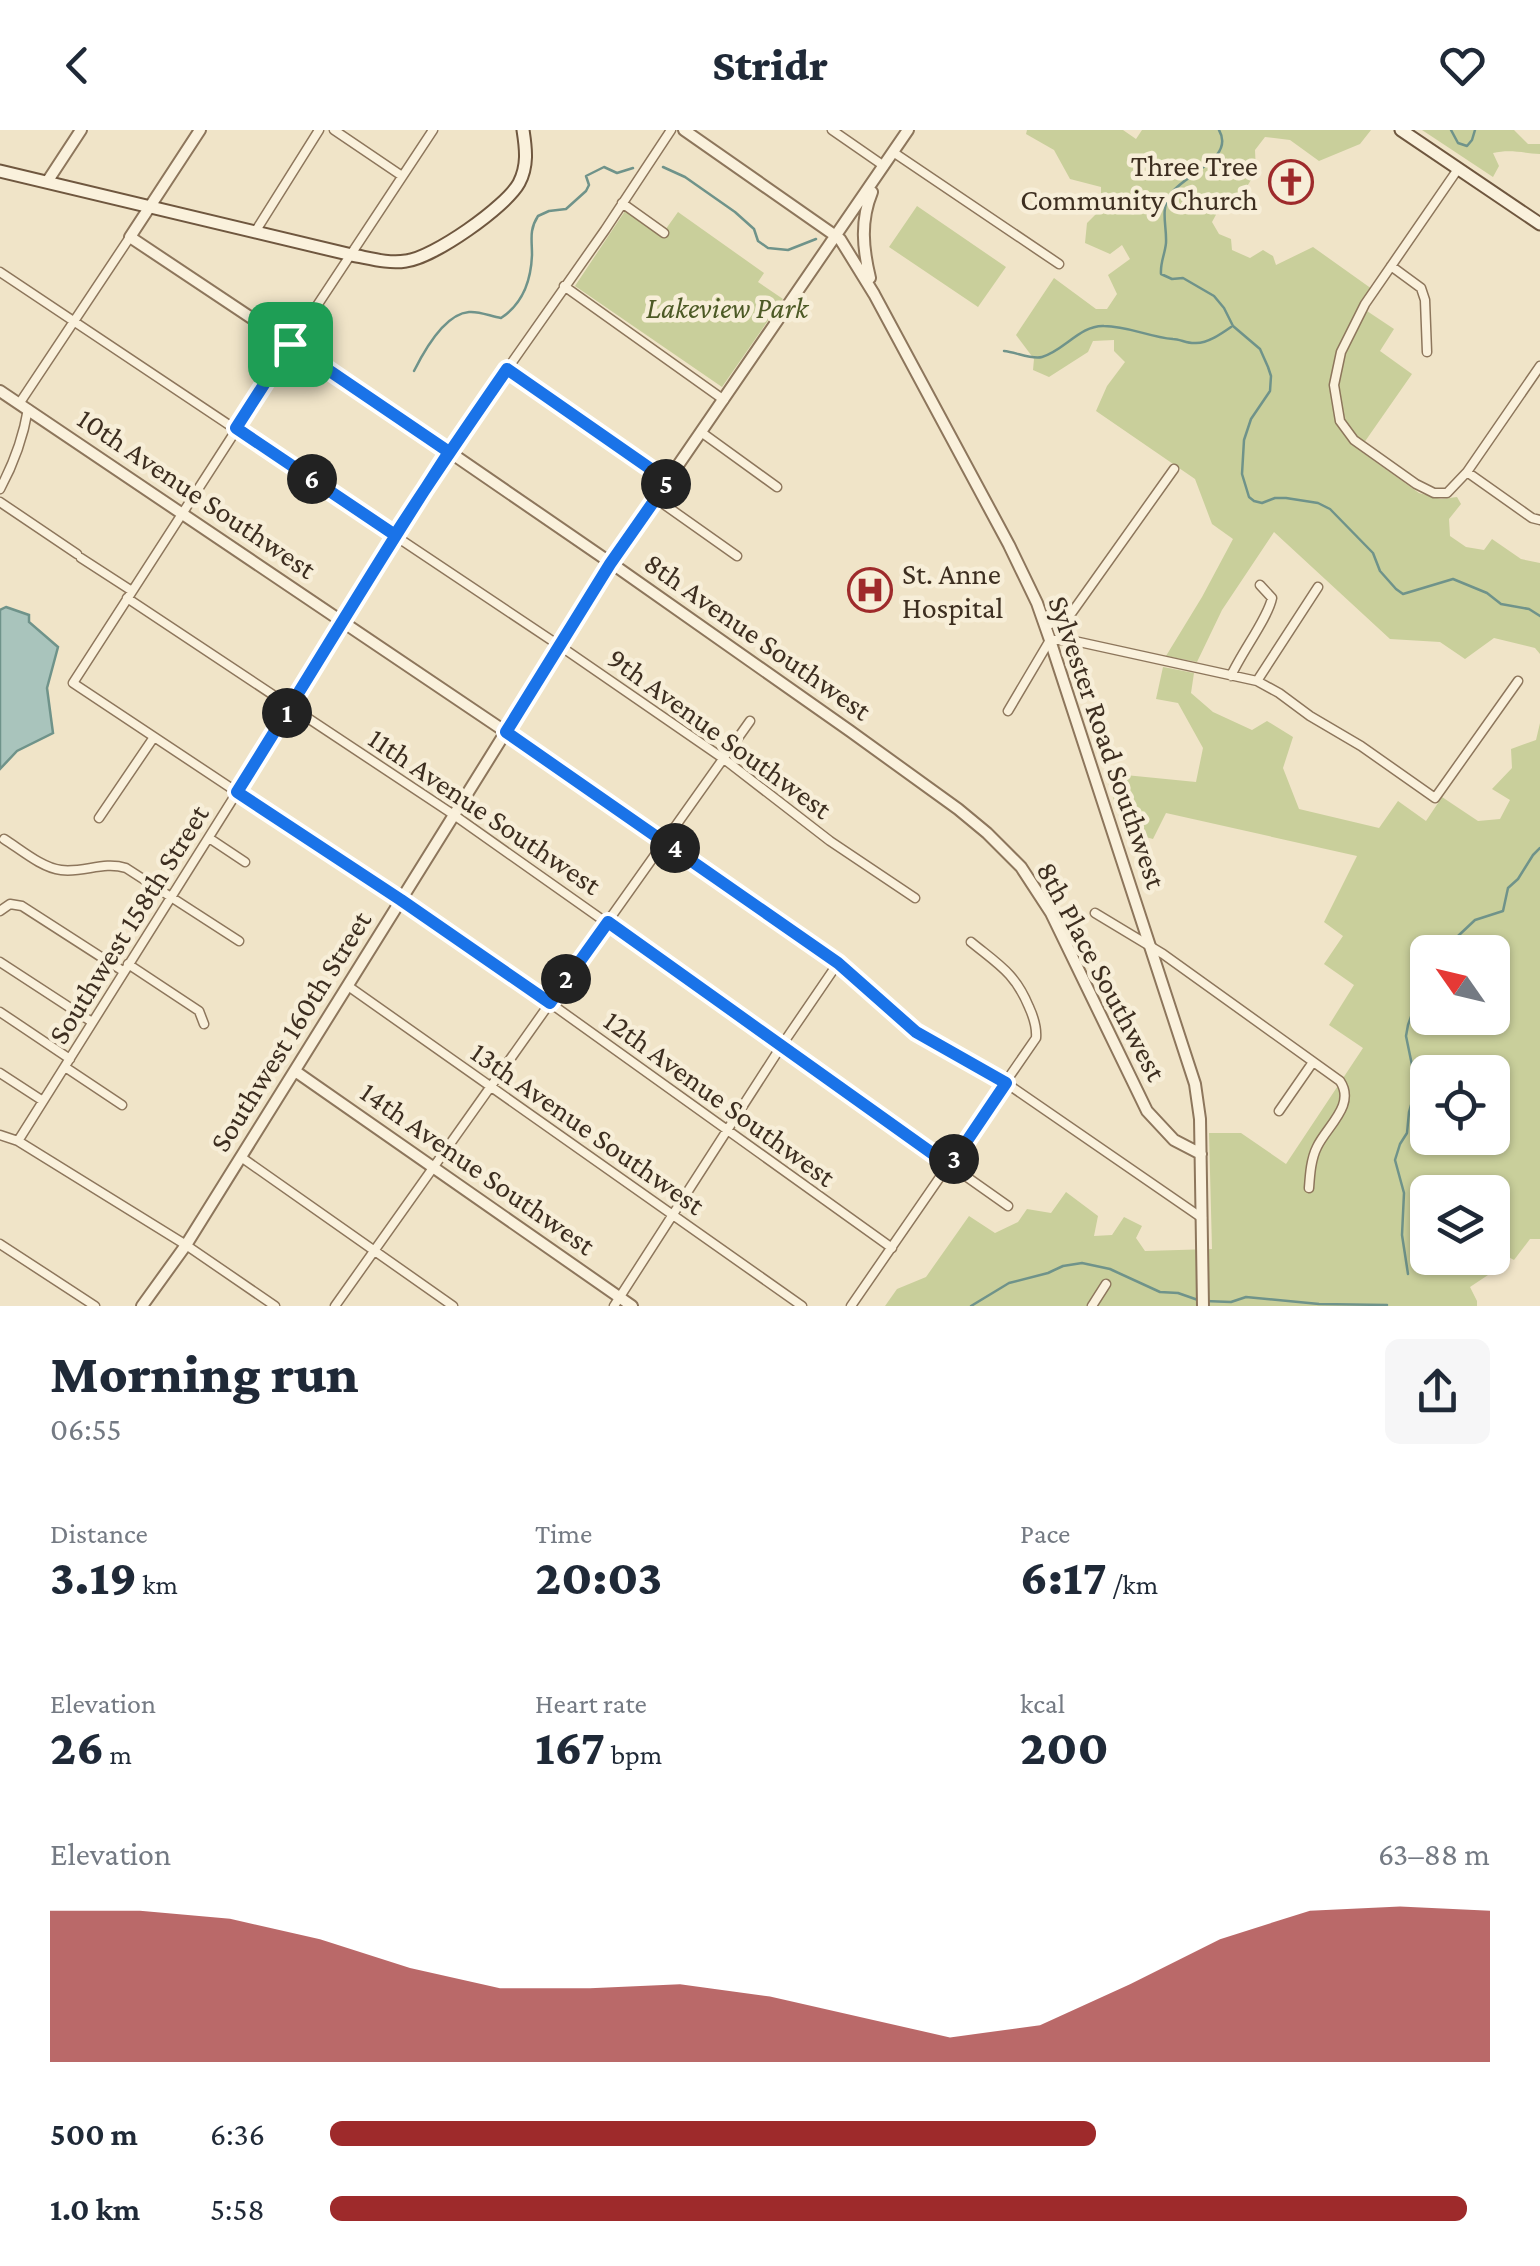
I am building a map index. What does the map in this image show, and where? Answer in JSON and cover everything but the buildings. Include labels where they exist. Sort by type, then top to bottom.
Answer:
[{"type":"main road","points":[[0,171],[352,255],[406,261],[443,247],[512,194],[526,160],[523,130]]},
{"type":"main road","points":[[1401,130],[1540,224]]},
{"type":"street","points":[[47,182],[81,130]]},
{"type":"street","points":[[0,489],[16,458],[24,406],[74,322],[200,130]]},
{"type":"street","points":[[254,232],[319,130]]},
{"type":"street","points":[[334,130],[402,176]]},
{"type":"street","points":[[130,595],[433,130]]},
{"type":"street","name":"Southwest 158th Street","points":[[18,1141],[395,535],[671,130]]},
{"type":"street","points":[[684,130],[836,235]]},
{"type":"street","points":[[832,130],[883,167],[863,224],[865,259],[874,294]]},
{"type":"street","name":"Southwest 160th Street","points":[[142,1306],[242,1158],[610,564],[908,130]]},
{"type":"street","points":[[893,152],[1059,264]]},
{"type":"street","points":[[1458,169],[1365,304],[1341,352],[1334,386],[1335,403],[1344,427],[1354,440],[1416,484],[1434,493],[1447,494],[1467,472],[1540,366]]},
{"type":"street","points":[[622,203],[664,233]]},
{"type":"street","name":"Sylvester Road Southwest","points":[[836,235],[874,294],[1010,545],[1050,640],[1195,1084],[1200,1119],[1203,1306]]},
{"type":"street","name":"8th Avenue Southwest","points":[[130,237],[449,452],[958,808]]},
{"type":"street","points":[[1391,266],[1422,288],[1427,352]]},
{"type":"street","name":"9th Avenue Southwest","points":[[0,272],[560,646],[915,898]]},
{"type":"street","points":[[564,286],[724,400]]},
{"type":"street","points":[[507,369],[668,481]]},
{"type":"street","name":"10th Avenue Southwest","points":[[0,391],[666,841],[838,963],[916,1032],[1006,1083],[1202,1218]]},
{"type":"street","points":[[701,432],[777,487]]},
{"type":"street","points":[[1045,626],[1068,618],[1174,469]]},
{"type":"street","points":[[1467,472],[1540,520]]},
{"type":"street","points":[[656,498],[737,556]]},
{"type":"street","name":"11th Avenue Southwest","points":[[0,502],[291,707],[454,814],[1008,1206]]},
{"type":"street","points":[[1231,676],[1270,607],[1272,598],[1260,584]]},
{"type":"street","points":[[1257,682],[1318,587]]},
{"type":"street","name":"12th Avenue Southwest","points":[[130,595],[73,683],[401,900],[892,1248]]},
{"type":"street","points":[[1008,710],[1050,640],[1070,640],[1257,682],[1435,798],[1518,681]]},
{"type":"street","points":[[335,1306],[750,720]]},
{"type":"street","points":[[99,818],[154,737]]},
{"type":"street","name":"8th Place Southwest","points":[[958,808],[1008,852],[1030,880],[1073,956],[1147,1110],[1174,1140],[1200,1154]]},
{"type":"street","points":[[210,838],[245,862]]},
{"type":"street","points":[[4,839],[57,870],[106,864],[126,868],[239,941]]},
{"type":"street","points":[[0,910],[10,904],[22,906],[199,1011],[204,1024]]},
{"type":"street","points":[[1095,913],[1152,948],[1340,1081],[1346,1092],[1344,1104],[1314,1152],[1308,1188]]},
{"type":"street","points":[[851,1306],[1038,1032],[1016,980],[972,942]]},
{"type":"street","points":[[0,962],[92,1022]]},
{"type":"street","points":[[617,1302],[838,963]]},
{"type":"street","name":"13th Avenue Southwest","points":[[348,986],[802,1306]]},
{"type":"street","points":[[0,1012],[122,1105]]},
{"type":"street","points":[[1280,1111],[1313,1062]]},
{"type":"street","name":"14th Avenue Southwest","points":[[295,1071],[617,1302],[632,1306]]},
{"type":"street","points":[[0,1072],[43,1101]]},
{"type":"street","points":[[0,1136],[18,1141],[186,1245],[275,1306]]},
{"type":"street","points":[[242,1158],[453,1306]]},
{"type":"street","points":[[0,1244],[94,1306]]},
{"type":"street","points":[[1092,1306],[1106,1284]]},
{"type":"green space","points":[[1027,130],[1123,130],[1136,139],[1142,130],[1371,130],[1360,144],[1319,161],[1290,140],[1265,137],[1255,150],[1256,172],[1239,199],[1218,211],[1212,222],[1219,234],[1231,239],[1232,250],[1250,258],[1263,250],[1273,256],[1276,265],[1313,247],[1372,289],[1361,307],[1394,329],[1380,351],[1412,374],[1359,450],[1419,493],[1441,499],[1457,497],[1461,504],[1449,519],[1450,536],[1466,547],[1484,550],[1492,539],[1521,559],[1540,563],[1540,654],[1535,648],[1494,638],[1465,659],[1440,642],[1390,639],[1274,532],[1222,610],[1197,662],[1166,656],[1233,539],[1212,524],[1195,479],[1096,411],[1107,386],[1125,362],[1114,351],[1114,340],[1093,341],[1088,352],[1049,377],[1033,370],[1034,359],[1016,335],[1054,278],[1096,309],[1107,309],[1117,294],[1108,275],[1130,259],[1122,245],[1110,254],[1085,243],[1087,223],[1101,209],[1101,187],[1070,179],[1054,150],[1026,134]]},
{"type":"green space","points":[[1422,130],[1514,130],[1528,144],[1540,144],[1540,154],[1493,153],[1499,166],[1493,177]]},
{"type":"green space","points":[[917,206],[1006,267],[978,307],[889,247]]},
{"type":"green space","name":"Lakeview Park","points":[[627,208],[663,233],[678,212],[764,273],[758,282],[783,299],[722,387],[575,286]]},
{"type":"green space","points":[[1163,667],[1194,673],[1191,693],[1213,712],[1252,730],[1267,721],[1293,737],[1283,768],[1299,809],[1379,828],[1398,801],[1426,821],[1442,797],[1478,821],[1500,819],[1510,800],[1492,789],[1512,768],[1511,749],[1536,740],[1540,723],[1540,1239],[1530,1239],[1514,1260],[1510,1258],[1510,1175],[1410,1175],[1410,1275],[1488,1275],[1470,1287],[1477,1306],[885,1306],[897,1289],[926,1277],[969,1216],[995,1233],[1018,1222],[1027,1209],[1051,1213],[1066,1192],[1098,1216],[1094,1236],[1112,1235],[1124,1217],[1142,1226],[1136,1238],[1145,1251],[1212,1249],[1209,1133],[1241,1133],[1286,1164],[1363,1048],[1329,1025],[1354,985],[1324,964],[1343,936],[1324,922],[1357,856],[1166,813],[1153,839],[1124,831],[1105,773],[1196,782],[1203,748],[1178,703],[1156,699]]},
{"type":"water","points":[[6,607],[29,615],[29,622],[58,647],[47,688],[53,733],[17,751],[0,769],[0,610]]},
{"type":"waterway","points":[[1219,130],[1220,150],[1176,188],[1167,201],[1161,274],[1183,278],[1214,296],[1233,326],[1260,349],[1268,367],[1270,391],[1251,419],[1244,440],[1242,474],[1249,497],[1262,503],[1286,498],[1330,509],[1373,553],[1380,571],[1403,594],[1453,579],[1487,593],[1501,604],[1529,609],[1540,616]]},
{"type":"waterway","points":[[1451,130],[1458,143],[1467,146],[1475,130]]},
{"type":"waterway","points":[[414,371],[451,319],[473,312],[501,318],[521,298],[528,282],[532,230],[538,216],[566,209],[586,191],[586,176],[604,167],[617,173],[633,168]]},
{"type":"waterway","points":[[663,167],[685,177],[735,212],[768,248],[788,250],[816,239]]},
{"type":"waterway","points":[[1004,351],[1042,357],[1080,334],[1104,326],[1193,343],[1210,340],[1231,327]]},
{"type":"waterway","points":[[1459,935],[1475,920],[1503,911],[1508,888],[1540,848]]},
{"type":"waterway","points":[[1408,1274],[1402,1235],[1404,1193],[1395,1160],[1407,1133],[1413,1098],[1413,1070],[1406,1036],[1410,1020]]},
{"type":"waterway","points":[[971,1306],[1009,1283],[1082,1263],[1110,1269],[1160,1292],[1198,1300]]},
{"type":"waterway","points":[[1205,1301],[1231,1302],[1246,1297],[1387,1305]]},
{"type":"place","name":"Three Tree Community Church","points":[[1291,182]]},
{"type":"place","name":"St. Anne Hospital","points":[[870,590]]},
{"type":"route","points":[[290,344],[236,428],[395,535],[449,452],[507,369],[668,481],[610,564],[506,732],[838,963],[916,1032],[1006,1083],[950,1166],[608,922],[550,1003],[237,792],[449,452],[290,344]]}]
